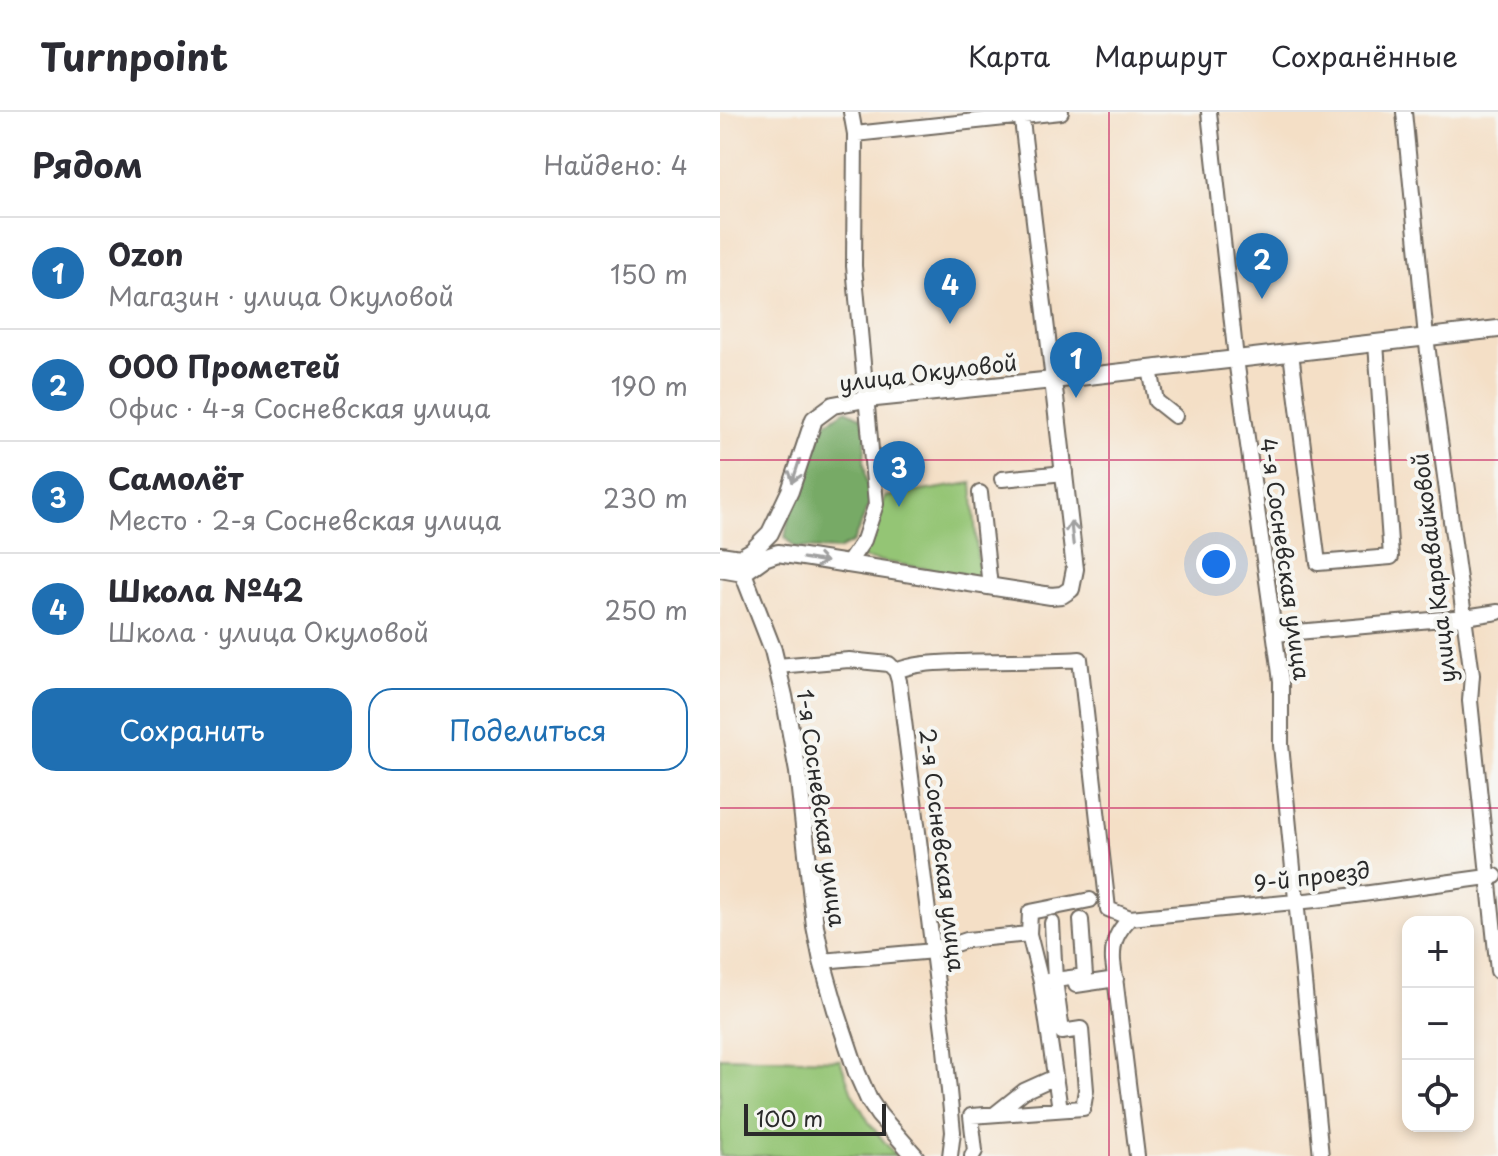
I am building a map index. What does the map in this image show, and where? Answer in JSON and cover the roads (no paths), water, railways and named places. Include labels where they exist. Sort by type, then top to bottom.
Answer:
[{"type":"main road","name":"улица Окуловой","points":[[742,565],[775,524],[790,491],[814,419],[833,405],[1498,329]]},
{"type":"main road","points":[[720,569],[778,553],[990,587],[1062,595],[1071,589],[1075,569],[1053,380]]},
{"type":"main road","points":[[720,555],[742,565]]},
{"type":"main road","name":"1-я Сосневская улица","points":[[742,565],[777,666],[798,772],[815,926],[822,961],[863,1087],[879,1115],[915,1156]]},
{"type":"street","points":[[847,565],[864,540],[876,504],[854,266],[855,134],[851,112]]},
{"type":"street","points":[[855,134],[1061,112]]},
{"type":"street","name":"4-я Сосневская улица","points":[[1209,112],[1236,359],[1281,681],[1281,745],[1321,1156]]},
{"type":"street","name":"улица Каравайковой","points":[[1404,112],[1426,337],[1472,675],[1470,701],[1493,877],[1498,971]]},
{"type":"street","points":[[1022,114],[1053,380]]},
{"type":"street","points":[[1291,353],[1318,563],[1391,557],[1376,343]]},
{"type":"street","points":[[1150,369],[1156,401],[1175,416]]},
{"type":"street","points":[[1002,479],[1065,473]]},
{"type":"street","points":[[980,493],[990,587]]},
{"type":"street","points":[[1275,634],[1498,612]]},
{"type":"street","points":[[777,666],[849,660],[889,664],[896,671],[928,663],[1080,659],[1108,909],[1130,918],[1120,929],[1112,947],[1137,1156]]},
{"type":"street","name":"2-я Сосневская улица","points":[[896,671],[934,951],[953,1132],[950,1156]]},
{"type":"street","name":"9-й проезд","points":[[1130,918],[1297,902],[1493,877]]},
{"type":"street","points":[[972,1156],[975,1151],[971,1116],[1083,1108],[1086,1090],[1081,1029],[1062,1032],[1051,983],[1029,934],[1030,912],[1090,900]]},
{"type":"street","points":[[1051,983],[1085,976],[1081,920]]},
{"type":"street","points":[[1052,923],[1055,1077],[1060,1109]]},
{"type":"street","points":[[822,961],[934,951],[967,940],[1029,934]]},
{"type":"street","points":[[1051,983],[1116,979]]},
{"type":"street","points":[[995,1114],[1024,1091],[1055,1077]]},
{"type":"place","name":"ООО Прометей","points":[[1262,299]]},
{"type":"place","name":"Школа №42","points":[[950,324]]},
{"type":"place","name":"Ozon","points":[[1076,398]]},
{"type":"place","name":"Самолёт","points":[[899,507]]}]
